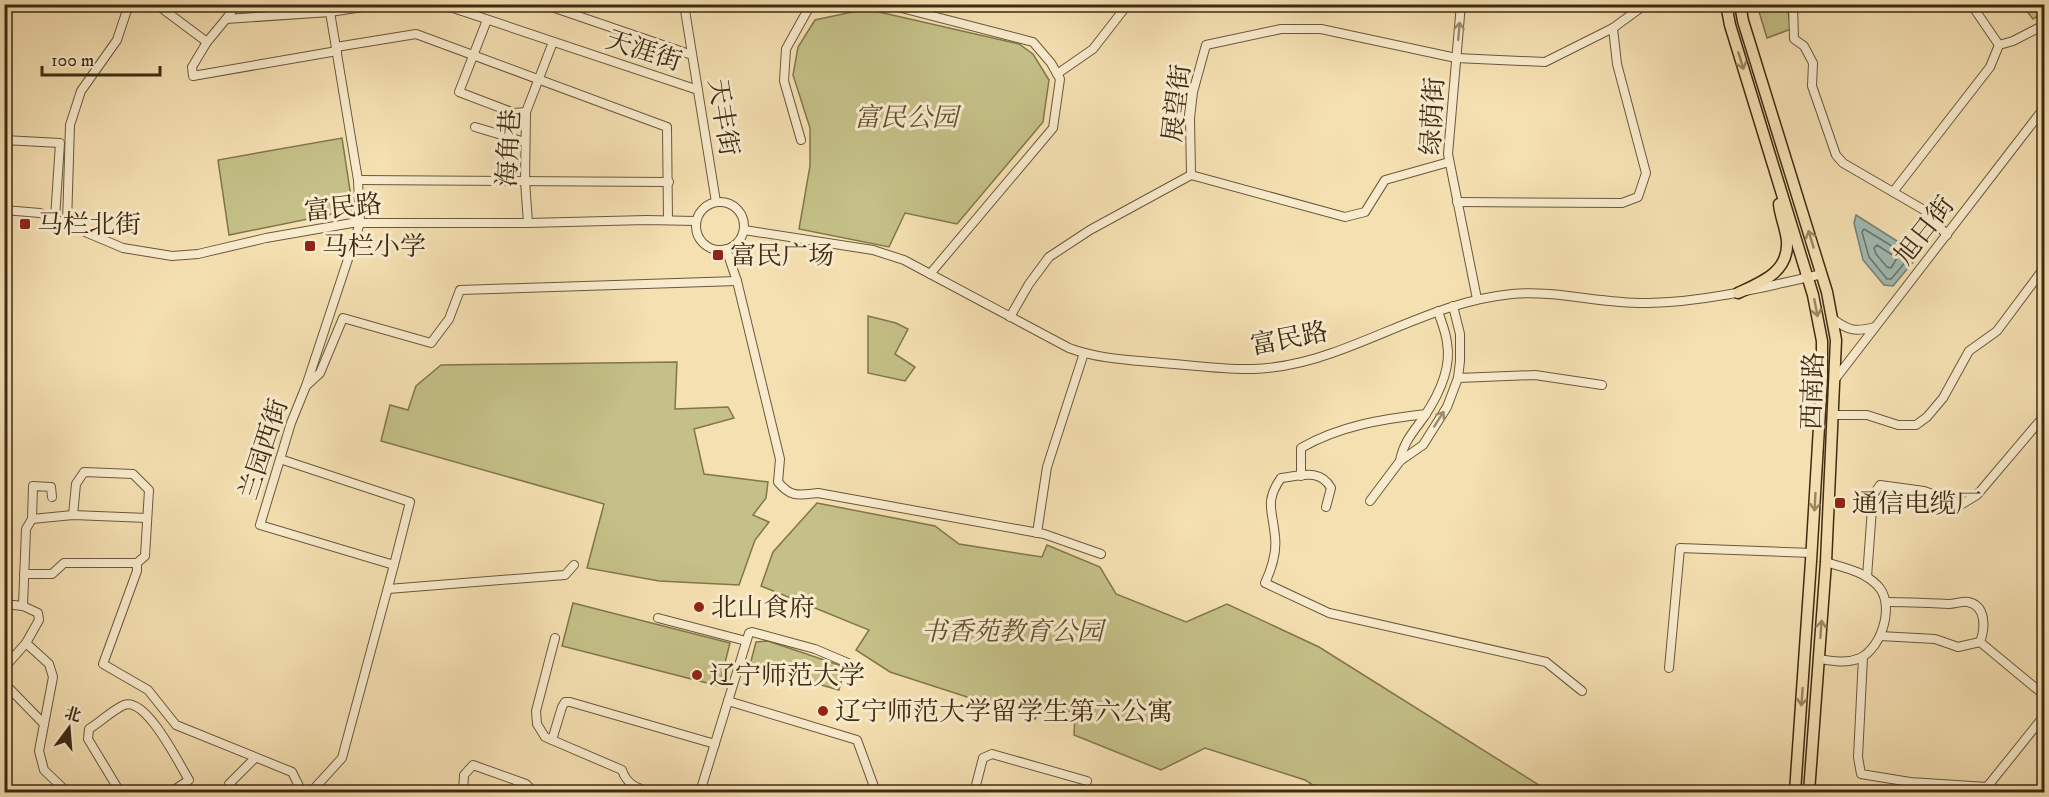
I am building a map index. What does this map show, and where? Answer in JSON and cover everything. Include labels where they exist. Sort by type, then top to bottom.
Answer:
[{"type":"main road","name":"西南路","points":[[1726,4],[1730,25],[1814,295],[1822,341],[1812,554],[1795,792]]},
{"type":"main road","name":"西南路","points":[[1740,4],[1743,21],[1822,274],[1836,340],[1826,562],[1809,792]]},
{"type":"main road","points":[[1738,293],[1776,273],[1785,259],[1787,241],[1780,211],[1778,179]]},
{"type":"street","points":[[67,223],[70,125],[81,91],[117,40],[129,4]]},
{"type":"street","points":[[156,4],[207,42]]},
{"type":"street","points":[[237,4],[207,42],[192,67],[193,76],[416,34],[667,127],[668,220]]},
{"type":"street","points":[[226,20],[330,12],[382,4]]},
{"type":"street","name":"天涯街","points":[[441,4],[698,90]]},
{"type":"street","points":[[543,4],[692,55]]},
{"type":"street","name":"天丰街","points":[[684,4],[716,202]]},
{"type":"street","points":[[801,140],[784,81],[786,49],[811,4]]},
{"type":"street","points":[[886,4],[1033,42],[1051,63],[1060,79],[1059,99],[1053,128],[930,274]]},
{"type":"street","points":[[1057,74],[1094,49],[1128,4]]},
{"type":"street","name":"绿荫街","points":[[1461,4],[1448,154],[1477,299]]},
{"type":"street","name":"展望街","points":[[1010,317],[1029,284],[1049,257],[1090,230],[1191,175],[1190,118],[1193,92],[1206,45],[1281,29],[1321,29],[1456,58],[1545,62],[1613,28],[1646,4]]},
{"type":"street","points":[[1793,4],[1794,39],[1804,46],[1813,63],[1812,86],[1836,154],[1843,164],[1924,210],[1947,235]]},
{"type":"street","points":[[1971,4],[1999,45]]},
{"type":"street","name":"兰园西街","points":[[330,12],[358,180],[360,223],[260,525],[394,565]]},
{"type":"street","points":[[487,20],[459,92],[514,113],[526,112]]},
{"type":"street","points":[[1999,45],[2013,41],[2044,25]]},
{"type":"street","points":[[1457,202],[1622,203],[1638,197],[1646,173],[1617,64],[1613,28]]},
{"type":"street","name":"海角巷","points":[[528,223],[525,181],[526,112],[553,42]]},
{"type":"street","points":[[1893,192],[1990,67],[1999,45]]},
{"type":"street","name":"旭日街","points":[[1836,378],[2044,108]]},
{"type":"street","points":[[475,127],[525,142]]},
{"type":"street","points":[[4,140],[60,143],[55,218]]},
{"type":"street","points":[[1191,175],[1346,218],[1365,212],[1385,180],[1449,162]]},
{"type":"street","points":[[358,180],[669,182]]},
{"type":"street","points":[[723,201],[737,208],[744,222],[744,230],[738,242],[719,250],[705,245],[697,233],[696,221],[701,210],[723,201]]},
{"type":"street","name":"富民路","points":[[4,210],[40,213],[123,248],[172,256],[198,254],[266,238],[360,223],[696,221]]},
{"type":"street","name":"富民路","points":[[744,230],[873,250],[904,260],[1069,348],[1084,353],[1116,359],[1240,369],[1276,367],[1334,352],[1438,311],[1477,299],[1534,294],[1646,303],[1738,293],[1822,274]]},
{"type":"street","points":[[726,249],[737,281],[780,459],[778,482],[786,493],[818,494],[1037,533],[1101,554]]},
{"type":"street","points":[[1834,415],[1867,415],[1898,425],[1916,425],[1927,417],[1943,398],[1969,351],[1997,331],[2044,268]]},
{"type":"street","points":[[306,386],[320,373],[343,318],[431,343],[449,320],[460,290],[737,281]]},
{"type":"street","points":[[1370,501],[1400,461],[1423,445],[1447,407],[1458,378],[1460,334],[1453,306]]},
{"type":"street","points":[[1400,461],[1403,445],[1435,401],[1448,361],[1448,343],[1438,311]]},
{"type":"street","points":[[1833,319],[1845,328],[1859,331],[1875,327]]},
{"type":"street","points":[[1037,533],[1047,467],[1084,353]]},
{"type":"street","points":[[1458,378],[1535,375],[1602,385]]},
{"type":"street","points":[[1301,476],[1301,448],[1323,435],[1385,418],[1425,414]]},
{"type":"street","points":[[1868,577],[1872,495],[1880,485],[1924,491],[1962,504],[1977,495],[2044,416]]},
{"type":"street","points":[[280,459],[410,502],[342,758],[311,792]]},
{"type":"street","points":[[24,574],[52,574],[64,563],[137,563],[145,556],[149,490],[134,474],[84,472],[76,484],[73,515]]},
{"type":"street","points":[[1326,507],[1331,488],[1326,480],[1318,475],[1281,478],[1273,489],[1269,502],[1276,539],[1274,563],[1265,583],[1329,613],[1546,662],[1582,691]]},
{"type":"street","points":[[23,606],[26,529],[32,519],[33,486],[51,487],[52,497]]},
{"type":"street","points":[[32,519],[73,515],[147,518]]},
{"type":"street","points":[[1669,668],[1680,548],[1812,554]]},
{"type":"street","points":[[1819,659],[1844,663],[1863,657],[1880,636],[1886,617],[1886,602],[1879,587],[1868,577],[1851,569],[1826,562]]},
{"type":"street","points":[[137,563],[137,571],[103,664],[148,690],[176,725],[292,772],[299,786],[295,792]]},
{"type":"street","points":[[388,589],[565,575],[574,565]]},
{"type":"street","points":[[1880,636],[1935,639],[1958,647],[1980,642],[1984,633],[1984,621],[1980,609],[1968,602],[1952,604],[1886,602]]},
{"type":"street","points":[[4,604],[33,609],[38,613],[39,620],[26,643],[4,668]]},
{"type":"street","points":[[658,618],[746,641]]},
{"type":"street","points":[[700,792],[749,633],[815,649],[848,663]]},
{"type":"street","points":[[555,638],[536,711],[537,724],[545,737],[622,770],[624,778],[633,787],[651,792]]},
{"type":"street","points":[[1980,642],[2044,695]]},
{"type":"street","points":[[26,643],[50,664],[53,676],[39,751],[44,770],[68,792]]},
{"type":"street","points":[[1863,657],[1858,756],[1861,774],[1910,782],[1987,787],[2044,716]]},
{"type":"street","points":[[4,683],[44,723]]},
{"type":"street","points":[[728,701],[857,740],[876,792]]},
{"type":"street","points":[[552,740],[561,707],[565,702],[570,702],[716,744]]},
{"type":"street","points":[[120,792],[88,739],[89,729],[125,704],[134,704],[149,716],[189,780],[171,792]]},
{"type":"street","points":[[978,792],[976,786],[983,758],[993,754],[1087,781]]},
{"type":"street","points":[[238,792],[229,784],[255,758]]},
{"type":"street","points":[[463,792],[465,775],[473,765],[526,784],[534,792]]},
{"type":"green space","points":[[1757,5],[1787,5],[1791,29],[1767,38]]},
{"type":"green space","points":[[2022,5],[2044,5],[2044,13],[2033,19]]},
{"type":"green space","name":"富民公园","points":[[866,9],[1019,44],[1033,54],[1049,80],[1043,122],[957,224],[905,213],[889,247],[799,229],[810,166],[810,128],[793,75],[798,47],[815,20]]},
{"type":"green space","points":[[342,138],[353,210],[229,235],[218,160]]},
{"type":"green space","points":[[868,316],[896,323],[908,329],[895,354],[915,367],[905,381],[868,373]]},
{"type":"green space","points":[[677,362],[675,409],[728,407],[734,418],[694,429],[704,474],[768,482],[766,498],[753,515],[769,522],[755,540],[739,585],[659,581],[587,568],[604,504],[381,441],[390,405],[408,410],[416,386],[441,365]]},
{"type":"green space","name":"书香苑教育公园","points":[[817,503],[935,526],[959,544],[1042,557],[1047,545],[1100,567],[1116,594],[1186,622],[1227,604],[1319,647],[1550,792],[1324,792],[1305,780],[1205,748],[1161,770],[1074,735],[1075,715],[1047,700],[1035,719],[890,672],[856,650],[869,630],[761,586],[773,552]]},
{"type":"green space","points":[[573,603],[730,643],[719,686],[562,646]]},
{"type":"green space","points":[[768,641],[845,667],[839,690],[750,665],[756,642]]},
{"type":"water","points":[[1856,215],[1919,255],[1893,286],[1884,285],[1863,260],[1854,223]]},
{"type":"place","name":"马栏北街","points":[[25,224]]},
{"type":"place","name":"马栏小学","points":[[310,246]]},
{"type":"place","name":"富民广场","points":[[718,255]]},
{"type":"place","name":"通信电缆厂","points":[[1840,503]]},
{"type":"place","name":"北山食府","points":[[699,607]]},
{"type":"place","name":"辽宁师范大学","points":[[697,675]]},
{"type":"place","name":"辽宁师范大学留学生第六公寓","points":[[823,711]]}]
